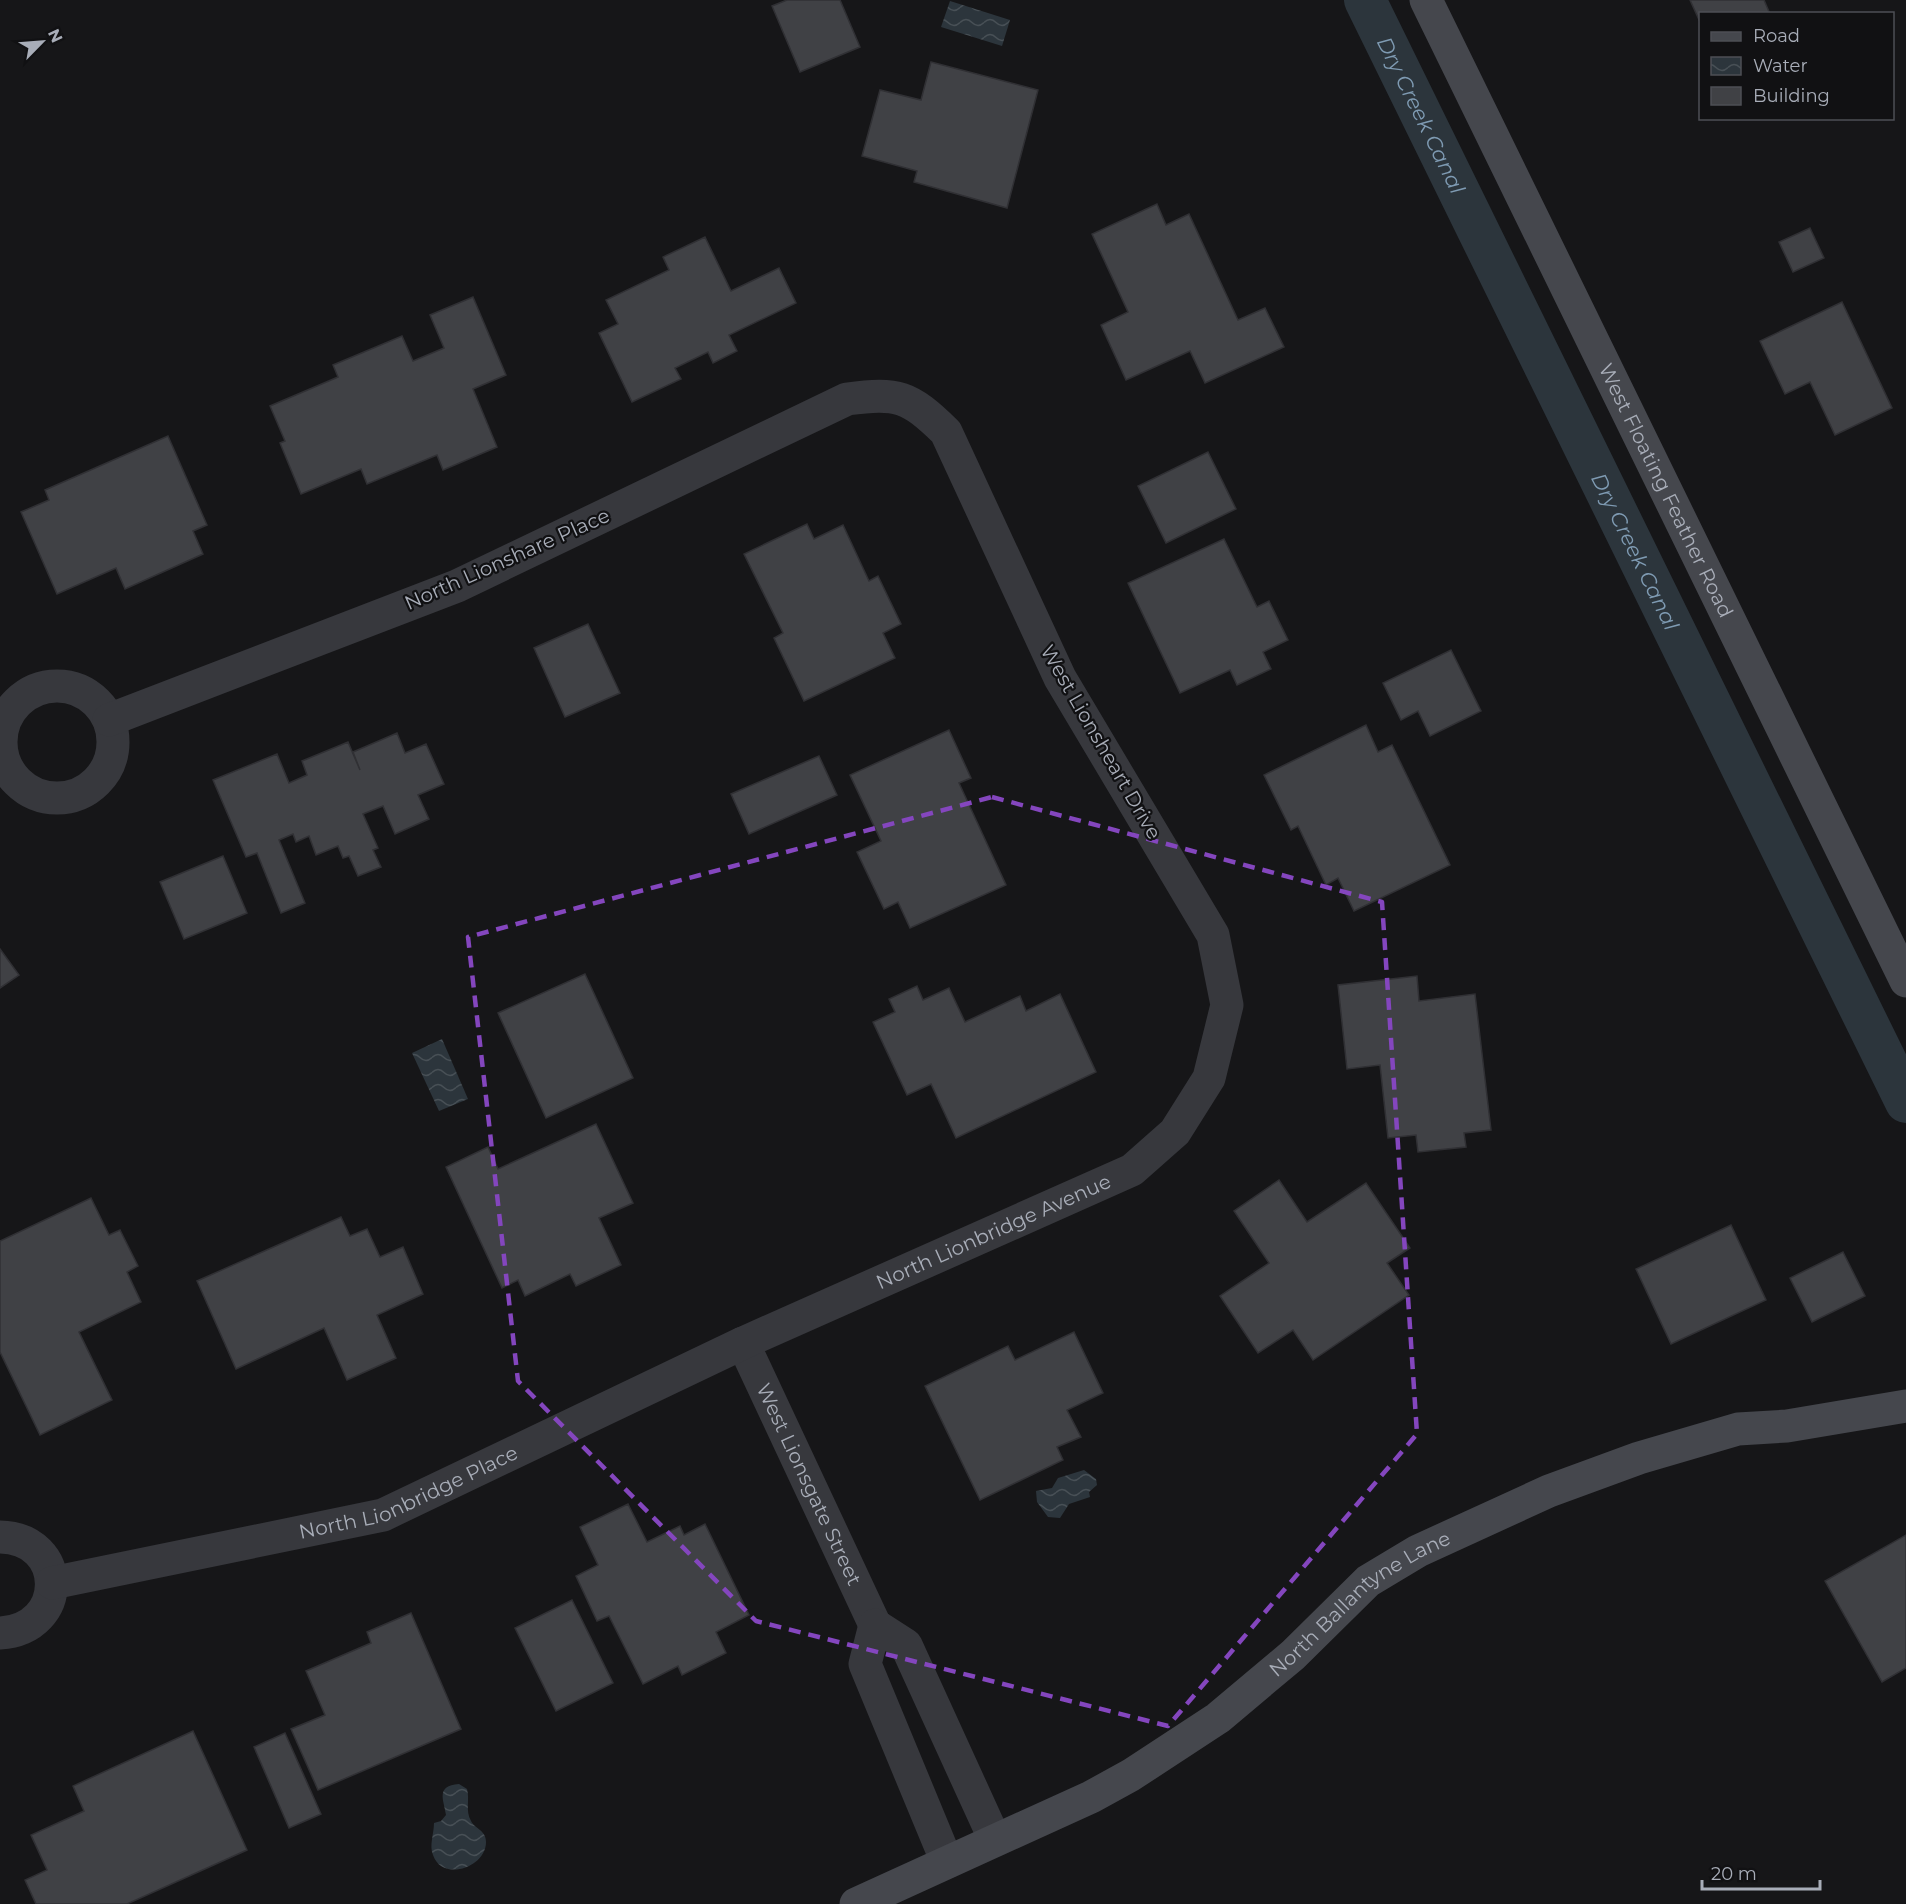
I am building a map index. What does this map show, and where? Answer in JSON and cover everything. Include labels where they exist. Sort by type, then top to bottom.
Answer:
[{"type":"street","name":"West Floating Feather Road","points":[[1426,0],[1906,981]]},
{"type":"street","name":"North Lionshare Place","points":[[109,720],[457,586],[847,399],[874,395],[900,397]]},
{"type":"street","name":"West Lionsheart Drive","points":[[900,397],[924,411],[946,432],[1060,678],[1213,935],[1227,1005],[1209,1078]]},
{"type":"street","name":"North Lionbridge Avenue","points":[[743,1343],[1132,1170],[1175,1132],[1209,1078]]},
{"type":"street","name":"North Lionbridge Place","points":[[52,1583],[383,1515],[743,1343]]},
{"type":"street","name":"West Lionsgate Street","points":[[743,1343],[875,1625]]},
{"type":"street","name":"North Ballantyne Lane","points":[[856,1904],[1131,1775],[1218,1718],[1293,1655],[1368,1581],[1418,1551],[1549,1491],[1639,1458],[1738,1429],[1787,1426],[1906,1406]]},
{"type":"street","points":[[0,1537],[16,1538],[36,1550],[49,1568],[52,1583],[50,1600],[42,1614],[30,1626],[14,1632],[0,1633]]},
{"type":"street","points":[[947,1862],[865,1664],[875,1625],[906,1645],[995,1840]]},
{"type":"highlighted area","points":[[992,797],[1382,902],[1417,1434],[1168,1726],[756,1621],[518,1381],[468,937]]},
{"type":"water","points":[[950,1],[1010,20],[1002,46],[941,27]]},
{"type":"water","points":[[442,1039],[468,1099],[439,1111],[412,1053]]},
{"type":"water","points":[[1084,1470],[1096,1479],[1097,1485],[1089,1492],[1090,1497],[1069,1504],[1060,1518],[1048,1517],[1037,1502],[1036,1491],[1052,1488],[1058,1478]]},
{"type":"water","points":[[459,1784],[467,1789],[469,1817],[482,1832],[486,1842],[479,1859],[472,1865],[454,1870],[438,1863],[433,1855],[432,1843],[434,1823],[441,1821],[446,1815],[444,1791],[451,1785]]},
{"type":"building","points":[[787,0],[840,0],[860,47],[800,72],[772,6]]},
{"type":"building","points":[[1690,0],[1764,0],[1769,12],[1699,12],[1699,20]]},
{"type":"building","points":[[931,62],[1038,90],[1007,208],[914,182],[917,171],[862,156],[880,90],[921,100]]},
{"type":"building","points":[[1157,204],[1166,225],[1189,214],[1238,320],[1265,308],[1284,347],[1205,383],[1190,351],[1126,380],[1101,325],[1128,312],[1092,234]]},
{"type":"building","points":[[1810,228],[1824,258],[1793,272],[1779,242]]},
{"type":"building","points":[[705,237],[731,291],[779,268],[796,303],[729,335],[737,351],[713,363],[708,352],[675,368],[681,379],[632,402],[599,333],[618,324],[606,300],[669,270],[663,257]]},
{"type":"building","points":[[473,297],[506,375],[473,389],[497,447],[443,470],[437,455],[367,484],[361,469],[301,494],[280,443],[285,441],[270,406],[338,377],[333,365],[402,336],[413,361],[444,348],[430,315]]},
{"type":"building","points":[[1842,302],[1892,408],[1835,435],[1810,382],[1785,394],[1760,341]]},
{"type":"building","points":[[168,436],[207,525],[193,531],[203,554],[125,589],[116,568],[57,594],[21,512],[49,500],[45,490]]},
{"type":"building","points":[[1208,452],[1236,509],[1166,543],[1138,486]]},
{"type":"building","points":[[807,524],[814,539],[843,525],[869,581],[878,576],[901,624],[883,633],[895,658],[804,701],[774,638],[783,633],[744,554]]},
{"type":"building","points":[[1224,539],[1257,607],[1269,601],[1288,640],[1263,652],[1271,669],[1237,685],[1230,670],[1180,693],[1128,583]]},
{"type":"building","points":[[588,624],[620,693],[565,717],[534,648]]},
{"type":"building","points":[[1451,650],[1481,711],[1430,736],[1418,711],[1401,720],[1383,683]]},
{"type":"building","points":[[1366,725],[1378,752],[1392,745],[1450,865],[1354,911],[1338,878],[1326,885],[1298,826],[1291,830],[1264,775]]},
{"type":"building","points":[[949,730],[971,778],[959,783],[1006,885],[910,928],[898,902],[884,909],[857,852],[881,841],[850,775]]},
{"type":"building","points":[[397,733],[405,753],[426,744],[444,784],[418,795],[429,819],[395,834],[383,806],[363,814],[378,848],[373,850],[381,867],[358,876],[349,856],[343,858],[338,846],[316,855],[309,836],[296,842],[293,834],[279,840],[305,903],[281,913],[257,853],[246,857],[213,780],[277,754],[289,783],[307,775],[302,761],[348,742],[360,770],[353,752]]},
{"type":"building","points":[[819,756],[837,795],[749,834],[731,794]]},
{"type":"building","points":[[223,856],[247,913],[184,939],[160,882]]},
{"type":"building","points":[[0,949],[19,975],[0,988]]},
{"type":"building","points":[[585,974],[633,1078],[546,1118],[498,1013]]},
{"type":"building","points":[[1417,976],[1419,1001],[1475,994],[1491,1130],[1464,1133],[1466,1147],[1418,1152],[1416,1135],[1388,1138],[1380,1065],[1347,1069],[1338,985]]},
{"type":"building","points":[[917,986],[923,1000],[949,988],[965,1022],[1020,996],[1026,1011],[1060,994],[1096,1072],[956,1138],[931,1084],[907,1095],[873,1022],[895,1012],[889,999]]},
{"type":"building","points":[[596,1124],[633,1203],[599,1218],[621,1265],[576,1286],[570,1274],[525,1296],[518,1280],[502,1288],[446,1167],[488,1147],[498,1169]]},
{"type":"building","points":[[1279,1180],[1307,1222],[1366,1183],[1410,1248],[1387,1263],[1409,1295],[1313,1360],[1293,1330],[1258,1353],[1220,1296],[1269,1263],[1234,1211]]},
{"type":"building","points":[[91,1198],[109,1235],[120,1230],[138,1266],[127,1272],[141,1302],[79,1332],[112,1400],[40,1435],[0,1352],[0,1241]]},
{"type":"building","points":[[341,1217],[350,1236],[367,1229],[380,1257],[403,1247],[423,1294],[377,1315],[396,1358],[347,1380],[324,1328],[236,1369],[197,1281]]},
{"type":"building","points":[[1731,1225],[1766,1300],[1671,1344],[1636,1269]]},
{"type":"building","points":[[1843,1252],[1865,1296],[1812,1322],[1790,1278]]},
{"type":"building","points":[[1074,1332],[1103,1393],[1067,1410],[1081,1437],[1057,1447],[1063,1460],[980,1500],[925,1386],[1008,1346],[1015,1360]]},
{"type":"building","points":[[628,1504],[647,1542],[680,1526],[684,1535],[705,1524],[749,1615],[716,1632],[726,1653],[682,1675],[678,1666],[643,1684],[609,1616],[597,1621],[576,1576],[598,1565],[580,1527]]},
{"type":"building","points":[[1906,1535],[1906,1668],[1882,1682],[1825,1581]]},
{"type":"building","points":[[572,1600],[613,1683],[556,1711],[515,1628]]},
{"type":"building","points":[[411,1613],[461,1729],[318,1790],[291,1729],[325,1715],[306,1671],[371,1643],[367,1632]]},
{"type":"building","points":[[193,1731],[247,1850],[127,1904],[36,1904],[25,1880],[47,1870],[31,1835],[84,1811],[73,1786]]},
{"type":"building","points":[[285,1733],[321,1814],[289,1828],[254,1747]]},
{"type":"waterway","name":"Dry Creek Canal","points":[[1365,0],[1906,1102]]}]
